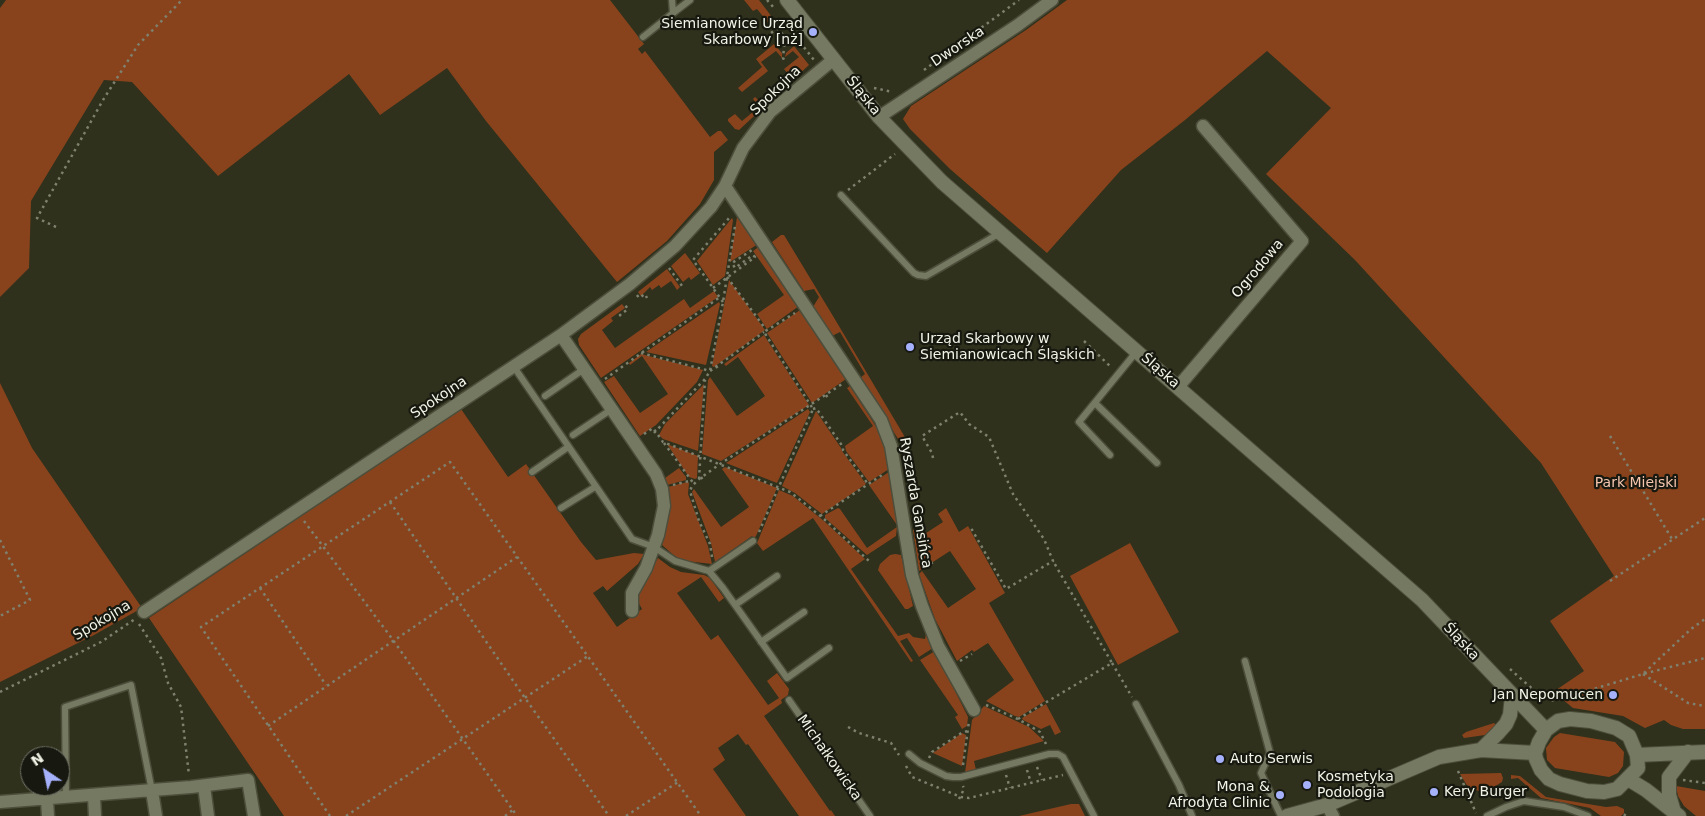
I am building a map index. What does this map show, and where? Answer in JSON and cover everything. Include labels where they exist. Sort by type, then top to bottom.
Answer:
[{"type":"main road","name":"Śląska","points":[[787,0],[879,117],[942,182],[1422,600],[1546,730]]},
{"type":"main road","points":[[1481,750],[1506,724],[1510,715],[1512,696]]},
{"type":"main road","points":[[1570,719],[1591,721],[1616,728],[1629,736],[1638,754],[1638,768],[1617,789],[1604,792],[1560,784],[1549,779],[1541,770],[1536,759],[1535,753],[1546,730],[1558,721],[1570,719]]},
{"type":"main road","points":[[1287,816],[1330,810],[1439,757],[1481,750],[1535,753]]},
{"type":"main road","points":[[1676,814],[1669,794],[1669,778],[1688,752]]},
{"type":"main road","points":[[1638,754],[1705,752]]},
{"type":"main road","points":[[1628,779],[1646,790],[1676,814]]},
{"type":"street","name":"Dworska","points":[[879,117],[1018,25],[1052,0]]},
{"type":"street","name":"Spokojna","points":[[141,617],[561,336],[630,284],[675,246],[711,206],[725,186],[743,148],[770,112],[834,59]]},
{"type":"street","name":"Ogrodowa","points":[[1178,387],[1302,241],[1203,126]]},
{"type":"street","name":"Ryszarda Gansińca","points":[[725,186],[881,420],[891,446],[912,575],[938,646],[974,710]]},
{"type":"street","points":[[561,336],[656,474],[662,489],[664,506],[658,535],[646,568],[632,593],[632,610]]},
{"type":"street","points":[[0,802],[152,791],[248,780],[254,816]]},
{"type":"street","points":[[197,787],[208,816]]},
{"type":"street","points":[[152,791],[156,816]]},
{"type":"street","points":[[94,796],[95,816]]},
{"type":"street","points":[[47,800],[48,816]]},
{"type":"lane","points":[[672,0],[673,13]]},
{"type":"lane","points":[[643,37],[690,0]]},
{"type":"lane","points":[[840,195],[918,275],[926,276],[1001,233]]},
{"type":"lane","points":[[1110,455],[1079,422],[1138,352]]},
{"type":"lane","points":[[514,367],[632,539],[654,547],[675,562],[711,570],[787,678],[829,648]]},
{"type":"lane","points":[[545,396],[584,369]]},
{"type":"lane","points":[[1095,403],[1157,463]]},
{"type":"lane","points":[[573,435],[612,409]]},
{"type":"lane","points":[[532,472],[568,447]]},
{"type":"lane","points":[[561,508],[595,487]]},
{"type":"lane","points":[[711,570],[752,541]]},
{"type":"lane","points":[[735,605],[777,576]]},
{"type":"lane","points":[[761,642],[804,612]]},
{"type":"lane","points":[[1245,661],[1270,753],[1260,773],[1281,816]]},
{"type":"lane","points":[[66,798],[65,707],[131,684],[152,791]]},
{"type":"lane","name":"Michałkowicka","points":[[789,700],[870,816]]},
{"type":"lane","points":[[1136,704],[1179,785],[1192,816]]},
{"type":"lane","points":[[909,754],[925,766],[946,776],[961,777],[1049,754],[1058,754],[1063,757],[1094,816]]},
{"type":"lane","points":[[1487,816],[1506,807],[1524,802],[1564,807],[1588,816]]},
{"type":"path","points":[[56,227],[37,218],[41,209],[102,100],[138,45],[182,0]]},
{"type":"path","points":[[767,0],[779,14]]},
{"type":"path","points":[[919,73],[1020,0]]},
{"type":"path","points":[[771,33],[785,22],[789,28]]},
{"type":"path","points":[[777,28],[785,37],[783,58],[786,63]]},
{"type":"path","points":[[794,33],[814,60],[814,66]]},
{"type":"path","points":[[875,88],[893,92],[899,88]]},
{"type":"path","points":[[840,195],[907,146]]},
{"type":"path","points":[[693,260],[731,217]]},
{"type":"path","points":[[710,371],[736,219]]},
{"type":"path","points":[[713,288],[755,257],[753,255],[735,268],[732,263],[753,249]]},
{"type":"path","points":[[689,255],[723,302]]},
{"type":"path","points":[[673,261],[668,267],[682,286]]},
{"type":"path","points":[[727,277],[765,332],[813,409],[816,408],[868,484]]},
{"type":"path","points":[[639,298],[644,294],[647,298]]},
{"type":"path","points":[[602,381],[720,297]]},
{"type":"path","points":[[655,432],[705,379],[710,371],[801,308]]},
{"type":"path","points":[[621,316],[628,309]]},
{"type":"path","points":[[1084,341],[1119,374]]},
{"type":"path","points":[[641,353],[710,371]]},
{"type":"path","points":[[716,366],[719,370]]},
{"type":"path","points":[[704,482],[700,478],[700,456],[705,379]]},
{"type":"path","points":[[711,570],[710,544],[699,521],[690,491],[694,484],[720,464],[848,380]]},
{"type":"path","points":[[826,395],[829,400]]},
{"type":"path","points":[[752,541],[757,538],[813,409]]},
{"type":"path","points":[[932,458],[932,453],[922,436],[960,412],[970,424],[989,437],[1013,494],[1044,539],[1053,561],[1136,704]]},
{"type":"path","points":[[639,438],[654,428],[655,432],[694,484]]},
{"type":"path","points":[[1610,436],[1672,539]]},
{"type":"path","points":[[663,442],[790,492],[820,516],[870,562]]},
{"type":"path","points":[[330,816],[201,627],[450,462],[701,816]]},
{"type":"path","points":[[820,516],[882,475]]},
{"type":"path","points":[[849,497],[852,501]]},
{"type":"path","points":[[390,502],[609,816]]},
{"type":"path","points":[[297,511],[321,546],[393,640],[517,816]]},
{"type":"path","points":[[1610,581],[1705,518]]},
{"type":"path","points":[[971,528],[1006,589],[1053,561]]},
{"type":"path","points":[[0,540],[30,600],[0,616]]},
{"type":"path","points":[[268,726],[517,557]]},
{"type":"path","points":[[923,568],[935,561]]},
{"type":"path","points":[[260,588],[326,685]]},
{"type":"path","points":[[141,617],[161,658],[168,682],[181,707],[197,787]]},
{"type":"path","name":"Spokojna","points":[[0,692],[101,642],[141,617]]},
{"type":"path","points":[[1643,674],[1691,628],[1705,619]]},
{"type":"path","points":[[956,663],[972,654]]},
{"type":"path","points":[[346,816],[588,656]]},
{"type":"path","points":[[1510,670],[1537,693],[1554,701],[1643,674],[1705,658]]},
{"type":"path","points":[[1018,719],[1112,663]]},
{"type":"path","points":[[1643,674],[1688,703],[1705,706]]},
{"type":"path","points":[[961,777],[970,719],[974,710],[981,703],[1018,719],[1040,732],[1052,754]]},
{"type":"path","points":[[925,766],[932,752],[963,732],[968,731]]},
{"type":"path","points":[[1458,771],[1478,816]]},
{"type":"path","points":[[626,816],[678,782]]},
{"type":"path","points":[[505,816],[513,810]]},
{"type":"path","points":[[1624,816],[1628,811]]},
{"type":"green space","points":[[6,0],[610,0],[644,44],[638,49],[642,54],[645,51],[710,137],[721,131],[728,140],[714,152],[714,180],[700,204],[667,241],[617,282],[486,121],[447,68],[380,115],[349,74],[218,176],[132,82],[104,80],[31,201],[29,268],[0,297],[0,8]]},
{"type":"green space","points":[[744,0],[759,0],[775,21],[770,25],[757,9],[753,11]]},
{"type":"green space","name":"Park Miejski","points":[[1067,0],[1705,0],[1705,729],[1683,729],[1671,725],[1664,720],[1645,728],[1623,716],[1573,708],[1562,699],[1556,690],[1584,671],[1550,621],[1614,576],[1541,463],[1355,260],[1266,174],[1331,108],[1267,51],[1185,120],[1121,170],[1047,253],[950,169],[910,129],[903,119],[911,106],[1026,30]]},
{"type":"green space","points":[[774,44],[782,53],[782,58],[776,51],[761,62],[768,71],[742,92],[738,88],[762,67],[756,59]]},
{"type":"green space","points":[[794,46],[809,65],[739,130],[735,129],[728,119],[735,114],[742,121],[759,107],[753,99],[755,97],[763,104],[792,79],[784,69],[799,57],[793,51],[785,57],[786,53]]},
{"type":"green space","points":[[737,217],[758,244],[730,262]]},
{"type":"green space","points":[[732,218],[725,276],[713,285],[697,261]]},
{"type":"green space","points":[[781,235],[784,235],[909,444],[903,446],[900,442],[860,378],[865,374],[840,332],[832,336],[813,307],[819,297],[814,289],[804,291],[772,242]]},
{"type":"green space","points":[[760,246],[799,306],[767,329],[757,314],[784,295],[753,251]]},
{"type":"green space","points":[[685,253],[700,273],[691,280],[689,277],[683,282],[671,266]]},
{"type":"green space","points":[[667,269],[680,287],[677,290],[671,281],[661,288],[659,285],[652,290],[650,287],[641,296],[638,292]]},
{"type":"green space","points":[[729,280],[765,330],[714,367],[712,366]]},
{"type":"green space","points":[[714,291],[718,297],[601,378],[579,345],[578,339],[581,334],[622,304],[625,308],[611,318],[613,321],[602,330],[615,348],[684,299],[690,308]]},
{"type":"green space","points":[[719,302],[706,365],[646,352]]},
{"type":"green space","points":[[800,310],[846,379],[812,403],[767,333]]},
{"type":"green space","points":[[764,335],[809,405],[721,461],[702,454],[708,380],[710,377],[737,416],[765,396],[738,357],[726,366],[724,364]]},
{"type":"green space","points":[[641,354],[703,370],[697,382],[656,425],[640,436],[604,382],[614,376],[640,413],[668,394],[642,356],[630,365],[629,363]]},
{"type":"green space","points":[[0,383],[32,448],[142,608],[94,635],[0,682]]},
{"type":"green space","points":[[704,384],[698,451],[663,439],[659,435],[665,424]]},
{"type":"green space","points":[[850,386],[882,436],[889,469],[869,482],[846,451],[845,446],[873,426],[847,388]]},
{"type":"green space","points":[[461,409],[508,477],[526,464],[581,542],[596,560],[634,553],[644,554],[638,564],[607,591],[603,586],[593,593],[617,627],[642,609],[636,598],[658,558],[681,572],[704,575],[710,578],[724,598],[719,602],[701,577],[677,593],[711,640],[718,635],[768,705],[779,698],[767,681],[777,673],[789,689],[788,695],[781,700],[782,703],[764,716],[835,816],[799,816],[748,744],[746,745],[738,734],[718,748],[725,760],[713,769],[746,816],[284,816],[149,618]]},
{"type":"green space","points":[[808,409],[810,412],[777,483],[726,463]]},
{"type":"green space","points":[[816,411],[866,484],[822,514],[795,493],[782,486]]},
{"type":"green space","points":[[667,444],[698,456],[697,478],[689,477]]},
{"type":"green space","points":[[725,467],[777,488],[756,536],[754,538],[752,536],[715,562],[711,543],[692,492],[694,489],[721,527],[749,507],[722,469]]},
{"type":"green space","points":[[679,468],[686,477],[686,480],[667,485],[665,478]]},
{"type":"green space","points":[[889,472],[897,525],[869,485]]},
{"type":"green space","points":[[689,483],[688,494],[708,546],[712,564],[677,558],[662,545],[667,525],[668,487]]},
{"type":"green space","points":[[779,490],[793,496],[824,521],[865,559],[851,569],[898,636],[909,633],[913,637],[925,639],[926,634],[933,648],[919,657],[907,638],[900,641],[913,661],[911,662],[813,518],[763,551],[757,543]]},
{"type":"green space","points":[[838,508],[867,548],[897,527],[896,536],[867,555],[825,518],[825,515]]},
{"type":"green space","points":[[946,508],[959,532],[968,526],[1005,593],[989,603],[1045,701],[1019,717],[986,701],[1014,680],[988,643],[974,652],[972,650],[957,661],[935,619],[919,574],[922,571],[948,608],[976,589],[950,551],[919,571],[913,530],[915,529],[920,537],[943,522],[938,514]]},
{"type":"green space","points":[[1130,543],[1179,632],[1118,665],[1070,576]]},
{"type":"green space","points":[[890,555],[901,555],[913,606],[908,609],[905,609],[878,570],[880,564]]},
{"type":"green space","points":[[935,651],[968,717],[967,726],[962,729],[955,717],[958,715],[920,660]]},
{"type":"green space","points":[[1046,704],[1061,732],[1055,735],[1050,725],[1041,729],[1022,718]]},
{"type":"green space","points":[[984,706],[1029,727],[1044,741],[974,761],[976,770],[965,773],[972,720]]},
{"type":"green space","points":[[1494,723],[1497,726],[1485,735],[1464,738],[1462,735],[1466,732]]},
{"type":"green space","points":[[962,733],[966,735],[962,766],[933,753]]},
{"type":"green space","points":[[1560,733],[1615,742],[1624,752],[1623,766],[1618,773],[1609,777],[1555,768],[1547,760],[1546,748],[1554,737]]},
{"type":"green space","points":[[1501,773],[1502,782],[1484,793],[1468,787],[1460,774]]},
{"type":"green space","points":[[1511,775],[1520,776],[1546,797],[1606,807],[1617,806],[1624,809],[1624,813],[1621,816],[1601,816],[1590,808],[1541,798],[1518,778],[1511,779]]},
{"type":"green space","points":[[1676,786],[1705,791],[1705,816],[1696,816],[1684,806],[1678,796]]},
{"type":"green space","points":[[1071,804],[1079,804],[1085,816],[1019,816]]},
{"type":"place","name":"Siemianowice Urząd Skarbowy [nż]","points":[[813,32]]},
{"type":"place","name":"Urząd Skarbowy w Siemianowicach Śląskich","points":[[910,347]]},
{"type":"place","name":"Jan Nepomucen","points":[[1613,695]]},
{"type":"place","name":"Auto Serwis","points":[[1220,759]]},
{"type":"place","name":"Kosmetyka Podologia","points":[[1307,785]]},
{"type":"place","name":"Kery Burger","points":[[1434,792]]},
{"type":"place","name":"Mona & Afrodyta Clinic","points":[[1280,795]]}]
